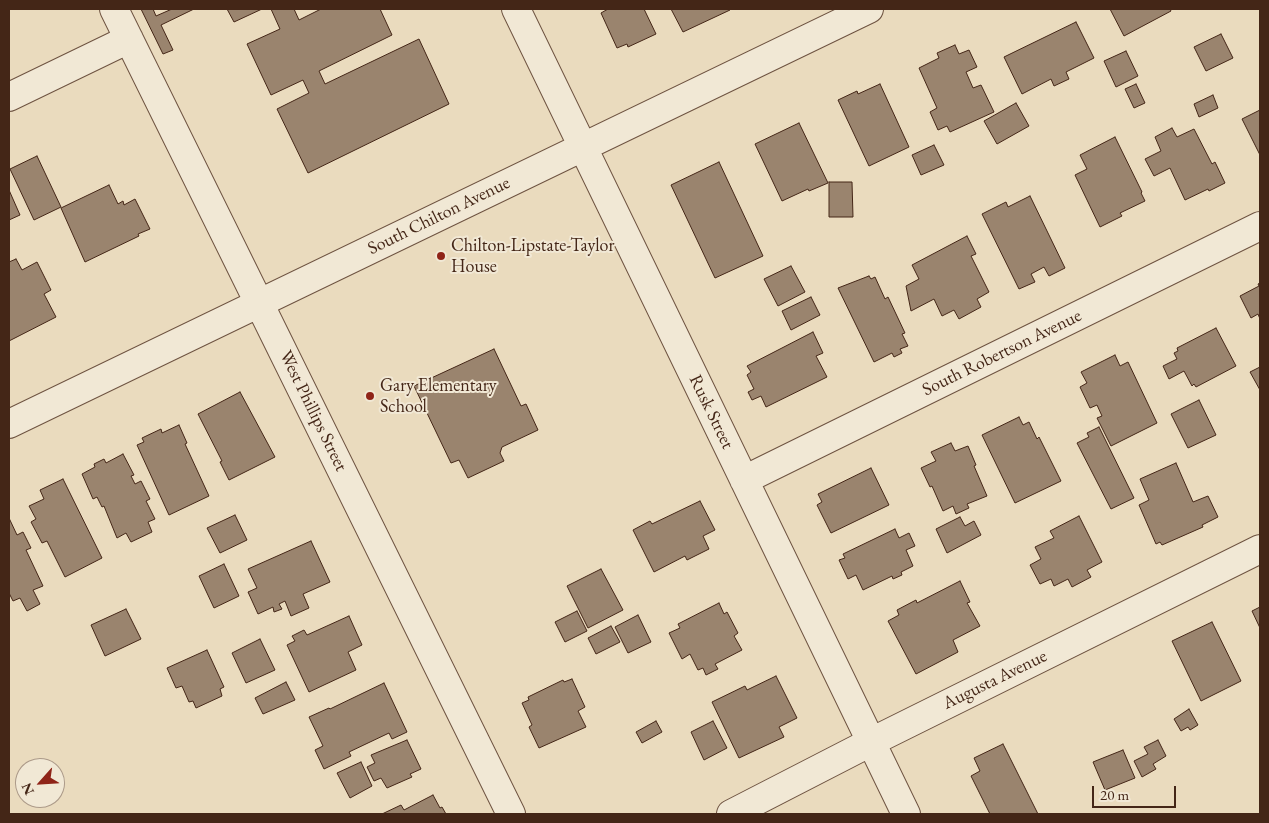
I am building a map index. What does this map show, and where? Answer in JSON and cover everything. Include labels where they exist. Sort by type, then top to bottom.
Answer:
[{"type":"street","name":"West Phillips Street","points":[[114,9],[511,814]]},
{"type":"street","name":"Rusk Street","points":[[516,9],[906,814]]},
{"type":"street","name":"South Chilton Avenue","points":[[9,424],[869,9]]},
{"type":"street","points":[[9,97],[129,39]]},
{"type":"street","name":"South Robertson Avenue","points":[[744,480],[1260,226]]},
{"type":"street","name":"Augusta Avenue","points":[[731,814],[871,742],[1260,549]]},
{"type":"building","points":[[141,9],[153,9],[156,16],[172,9],[194,9],[161,25],[173,50],[163,54]]},
{"type":"building","points":[[227,9],[262,9],[234,22]]},
{"type":"building","points":[[271,9],[294,9],[299,20],[321,9],[380,9],[392,35],[319,71],[325,84],[419,39],[449,104],[308,173],[277,109],[309,93],[303,80],[271,95],[247,44],[280,29]]},
{"type":"building","points":[[608,9],[644,9],[656,34],[628,47],[627,44],[617,48],[601,13]]},
{"type":"building","points":[[671,9],[730,9],[730,10],[683,32]]},
{"type":"building","points":[[1110,9],[1170,9],[1171,11],[1124,36]]},
{"type":"building","points":[[1076,22],[1094,58],[1066,72],[1069,79],[1054,86],[1051,79],[1022,94],[1004,57]]},
{"type":"building","points":[[1221,34],[1233,58],[1206,71],[1194,47]]},
{"type":"building","points":[[955,45],[959,54],[969,50],[977,67],[966,72],[973,88],[981,85],[994,112],[950,132],[947,126],[938,130],[930,112],[937,108],[919,68],[939,58],[937,53]]},
{"type":"building","points":[[1126,51],[1138,76],[1116,87],[1104,61]]},
{"type":"building","points":[[880,84],[909,147],[869,166],[838,100],[857,91],[858,94]]},
{"type":"building","points":[[1136,84],[1145,103],[1134,108],[1125,89]]},
{"type":"building","points":[[1213,95],[1218,108],[1199,117],[1194,104]]},
{"type":"building","points":[[1016,103],[1029,126],[997,144],[984,121]]},
{"type":"building","points":[[1260,110],[1260,155],[1242,119]]},
{"type":"building","points":[[799,123],[828,183],[809,191],[808,189],[782,201],[755,144]]},
{"type":"building","points":[[1172,128],[1177,137],[1194,129],[1212,164],[1215,162],[1225,183],[1185,200],[1170,168],[1154,176],[1145,159],[1161,151],[1155,137]]},
{"type":"building","points":[[1115,137],[1145,201],[1120,213],[1122,216],[1100,227],[1075,175],[1087,169],[1080,155]]},
{"type":"building","points":[[934,145],[944,165],[921,175],[912,155]]},
{"type":"building","points":[[37,156],[61,207],[34,220],[10,169]]},
{"type":"building","points":[[719,162],[763,256],[715,278],[671,185]]},
{"type":"building","points":[[829,182],[852,182],[853,217],[829,217]]},
{"type":"building","points":[[109,185],[118,204],[123,201],[124,205],[135,199],[150,229],[85,262],[61,208]]},
{"type":"building","points":[[9,190],[20,215],[9,220]]},
{"type":"building","points":[[1030,196],[1065,268],[1049,276],[1044,267],[1031,274],[1035,282],[1019,289],[982,214],[1006,202],[1008,207]]},
{"type":"building","points":[[967,236],[976,254],[971,256],[989,292],[977,299],[981,307],[959,319],[954,310],[942,316],[934,299],[911,311],[906,286],[919,279],[912,265]]},
{"type":"building","points":[[16,259],[22,270],[37,262],[51,290],[44,294],[56,317],[9,341],[9,262]]},
{"type":"building","points":[[791,266],[805,292],[778,306],[764,279]]},
{"type":"building","points":[[869,276],[871,279],[875,277],[885,299],[888,297],[905,333],[902,334],[908,346],[900,349],[902,353],[894,357],[892,353],[874,362],[838,288]]},
{"type":"building","points":[[1260,283],[1260,319],[1258,314],[1251,318],[1240,296],[1259,286],[1258,284]]},
{"type":"building","points":[[811,297],[820,315],[791,330],[782,311]]},
{"type":"building","points":[[1216,328],[1236,366],[1196,387],[1194,384],[1192,386],[1184,371],[1169,379],[1163,366],[1177,359],[1174,353],[1178,351],[1177,348]]},
{"type":"building","points":[[813,332],[823,353],[816,356],[827,377],[766,407],[761,396],[752,400],[748,392],[754,389],[747,375],[751,372],[747,366]]},
{"type":"building","points":[[494,349],[521,406],[526,404],[538,430],[502,447],[500,453],[504,461],[468,478],[459,460],[451,463],[414,386]]},
{"type":"building","points":[[1115,355],[1120,366],[1128,362],[1157,423],[1111,446],[1097,418],[1102,416],[1097,405],[1090,408],[1080,387],[1087,383],[1081,372]]},
{"type":"building","points":[[1260,367],[1260,390],[1250,372]]},
{"type":"building","points":[[240,392],[275,457],[229,480],[220,462],[222,461],[198,414]]},
{"type":"building","points":[[1199,400],[1216,435],[1188,448],[1171,414]]},
{"type":"building","points":[[1019,417],[1023,425],[1029,422],[1037,439],[1039,437],[1061,481],[1015,503],[982,435]]},
{"type":"building","points":[[179,425],[187,443],[185,444],[209,496],[169,515],[137,445],[144,442],[142,438],[161,429],[162,433]]},
{"type":"building","points":[[1099,427],[1134,498],[1111,509],[1077,443],[1089,437],[1087,433]]},
{"type":"building","points":[[951,443],[955,451],[968,446],[987,496],[967,504],[969,508],[956,514],[953,506],[943,511],[932,486],[930,487],[921,468],[936,461],[931,452]]},
{"type":"building","points":[[123,454],[134,475],[131,476],[135,484],[141,481],[150,499],[146,501],[155,519],[148,522],[152,532],[131,542],[126,533],[117,538],[104,506],[102,507],[97,497],[93,499],[82,474],[95,467],[94,464],[104,459],[106,463]]},
{"type":"building","points":[[1176,463],[1193,502],[1208,496],[1218,517],[1202,525],[1203,527],[1162,545],[1160,542],[1156,544],[1139,505],[1149,500],[1140,479]]},
{"type":"building","points":[[871,468],[889,505],[831,533],[817,505],[822,502],[818,494]]},
{"type":"building","points":[[63,479],[102,558],[65,577],[47,541],[42,543],[31,522],[36,519],[29,506],[44,499],[40,490]]},
{"type":"building","points":[[700,501],[715,530],[703,536],[709,549],[687,560],[685,556],[654,572],[633,530],[650,521],[652,524]]},
{"type":"building","points":[[235,515],[247,540],[220,553],[207,528]]},
{"type":"building","points":[[1079,516],[1102,562],[1087,570],[1091,577],[1072,587],[1068,579],[1054,586],[1051,579],[1040,584],[1030,565],[1041,559],[1035,547],[1054,538],[1050,531]]},
{"type":"building","points":[[960,517],[965,526],[974,521],[981,535],[947,553],[936,529]]},
{"type":"building","points":[[9,518],[17,535],[23,532],[31,548],[26,550],[43,586],[33,590],[40,604],[27,611],[20,598],[13,601],[9,593]]},
{"type":"building","points":[[895,529],[899,538],[909,533],[915,546],[906,550],[913,566],[901,572],[902,575],[893,579],[892,576],[863,590],[856,575],[848,579],[839,560],[845,558],[843,554]]},
{"type":"building","points":[[311,541],[330,582],[303,594],[309,608],[291,616],[285,601],[279,604],[282,609],[274,612],[273,607],[258,614],[248,592],[257,588],[248,569]]},
{"type":"building","points":[[224,564],[239,596],[214,608],[199,576]]},
{"type":"building","points":[[601,569],[623,610],[588,628],[567,586]]},
{"type":"building","points":[[960,581],[970,602],[967,603],[980,626],[953,640],[958,652],[916,674],[888,621],[899,615],[897,610],[916,600],[917,603]]},
{"type":"building","points":[[719,603],[724,614],[727,612],[738,633],[734,636],[742,650],[715,664],[718,669],[706,675],[703,668],[698,670],[690,654],[682,659],[669,633],[680,628],[678,624]]},
{"type":"building","points":[[1260,607],[1260,628],[1252,611]]},
{"type":"building","points":[[126,609],[141,639],[105,656],[91,625]]},
{"type":"building","points":[[577,611],[587,631],[565,642],[555,622]]},
{"type":"building","points":[[638,615],[651,642],[628,653],[615,627]]},
{"type":"building","points":[[349,616],[362,645],[348,652],[356,670],[309,692],[287,645],[295,641],[292,636],[304,630],[307,635]]},
{"type":"building","points":[[1212,622],[1241,681],[1201,701],[1172,641]]},
{"type":"building","points":[[611,626],[620,642],[596,654],[588,638]]},
{"type":"building","points":[[260,639],[275,670],[246,683],[232,653]]},
{"type":"building","points":[[207,650],[224,687],[220,689],[222,696],[196,708],[193,701],[189,702],[182,686],[176,688],[167,668]]},
{"type":"building","points":[[776,676],[797,718],[779,727],[784,737],[739,758],[712,702],[745,686],[747,690]]},
{"type":"building","points":[[572,679],[585,707],[578,711],[586,727],[539,748],[529,727],[532,725],[522,703],[529,700],[528,697],[563,680],[564,682]]},
{"type":"building","points":[[286,682],[295,700],[263,714],[255,698]]},
{"type":"building","points":[[384,683],[407,732],[392,739],[389,733],[349,752],[351,756],[324,769],[315,750],[323,746],[309,717]]},
{"type":"building","points":[[1189,709],[1198,725],[1190,730],[1188,727],[1181,731],[1174,719]]},
{"type":"building","points":[[656,721],[662,732],[642,743],[636,732]]},
{"type":"building","points":[[713,721],[727,748],[704,760],[691,732]]},
{"type":"building","points":[[407,740],[421,769],[410,774],[412,777],[387,788],[381,778],[374,781],[367,767],[375,763],[371,755]]},
{"type":"building","points":[[1158,740],[1166,756],[1153,764],[1156,769],[1142,777],[1134,761],[1148,754],[1144,747]]},
{"type":"building","points":[[1003,744],[1038,814],[990,814],[971,776],[980,771],[974,758]]},
{"type":"building","points":[[1123,750],[1135,778],[1105,790],[1093,762]]},
{"type":"building","points":[[361,762],[372,786],[350,798],[337,773]]},
{"type":"building","points":[[433,795],[440,808],[442,807],[446,814],[382,814],[401,805],[404,810]]},
{"type":"place","name":"Chilton-Lipstate-Taylor House","points":[[441,256]]},
{"type":"place","name":"Gary Elementary School","points":[[370,396]]}]
